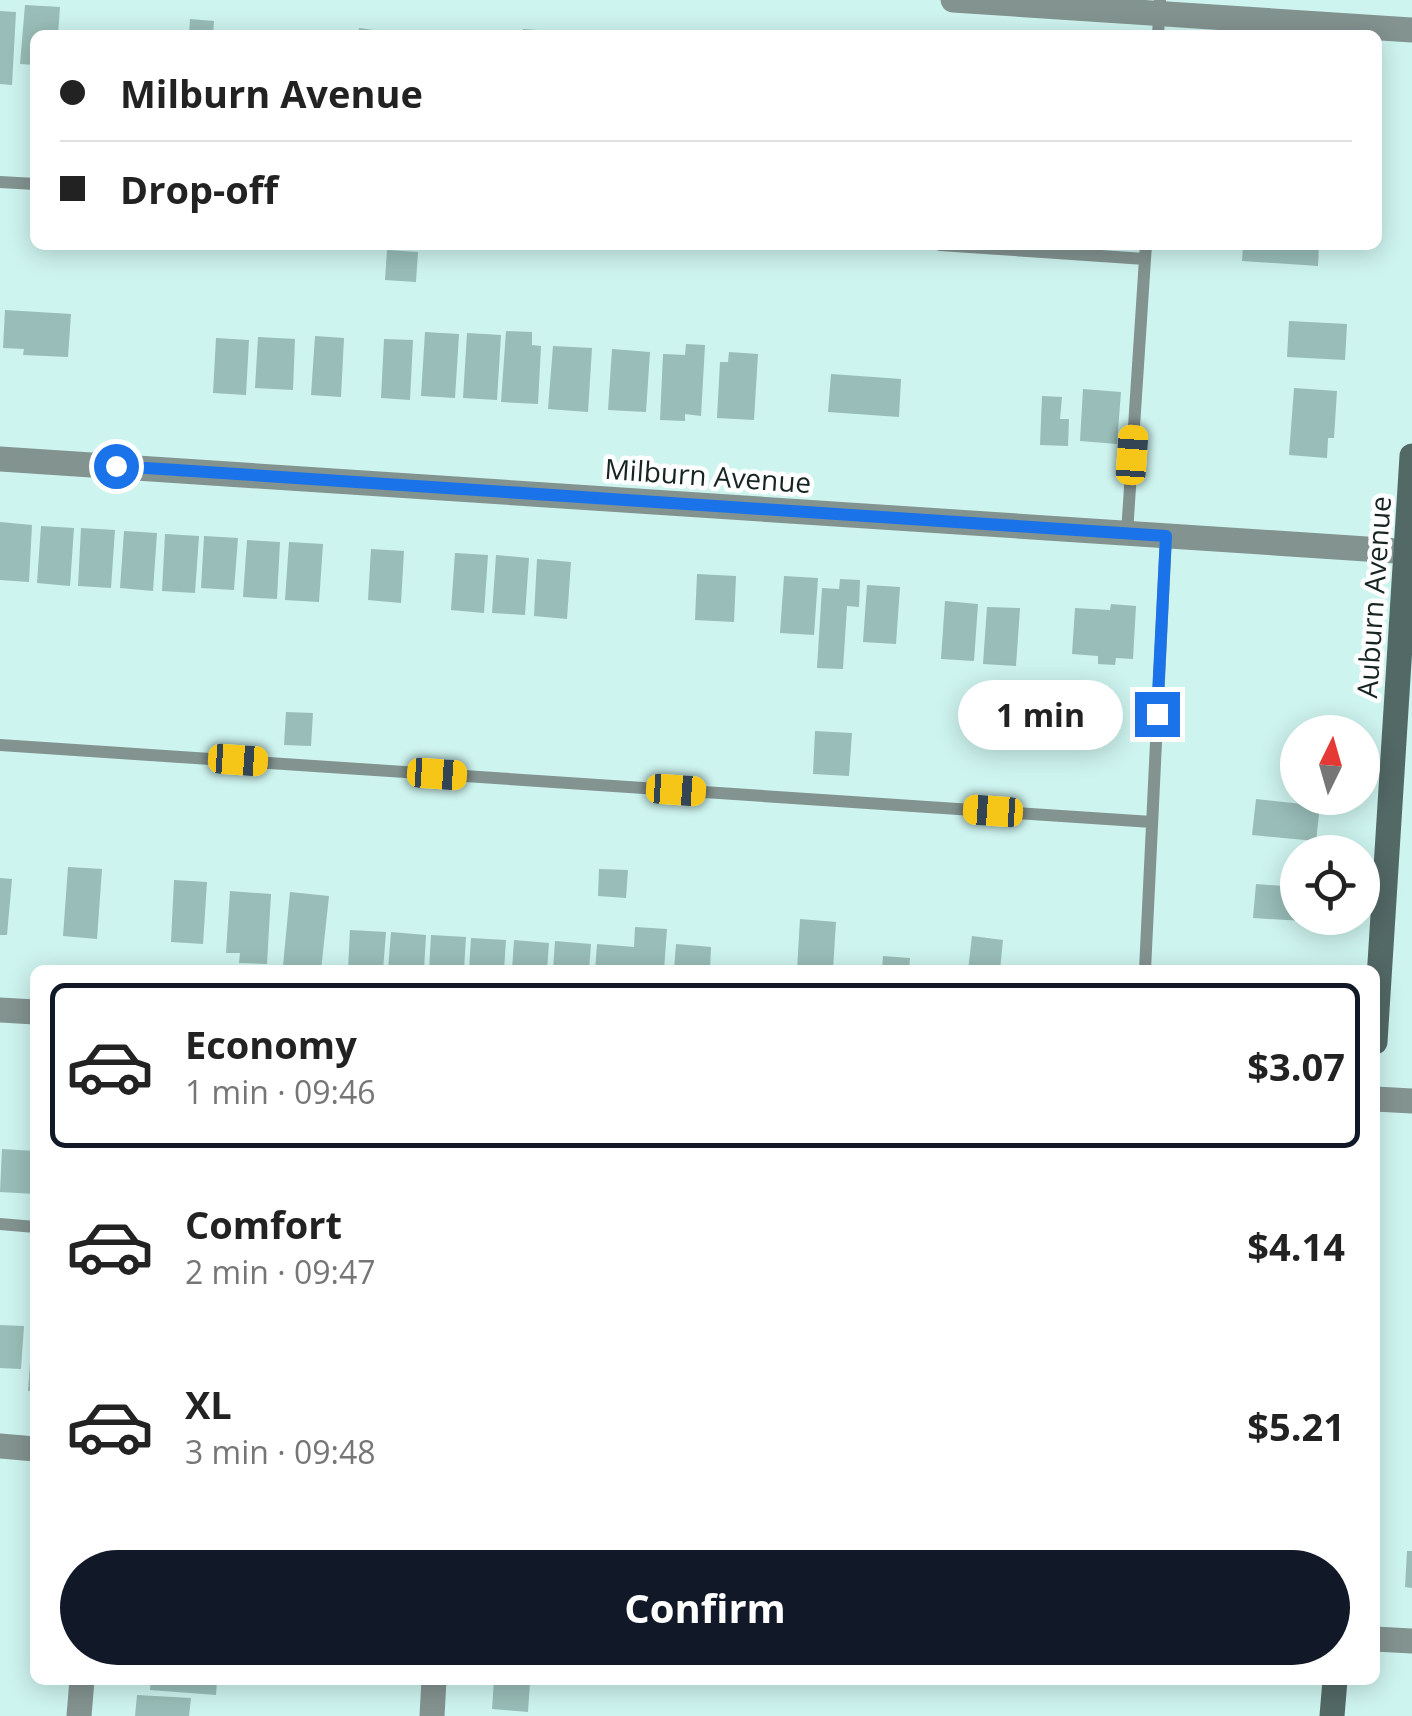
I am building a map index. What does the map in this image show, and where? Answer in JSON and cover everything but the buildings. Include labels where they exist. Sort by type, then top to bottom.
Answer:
[{"type":"street","points":[[953,0],[1412,30]]},
{"type":"street","name":"Auburn Avenue","points":[[1380,970],[1412,456]]},
{"type":"street","name":"Milburn Avenue","points":[[0,459],[1409,552]]},
{"type":"street","points":[[0,1010],[30,1012]]},
{"type":"street","points":[[1380,1098],[1412,1101]]},
{"type":"street","points":[[0,1446],[30,1449]]},
{"type":"street","points":[[1380,1639],[1412,1641]]},
{"type":"street","points":[[79,1716],[82,1685]]},
{"type":"street","points":[[432,1716],[434,1685]]},
{"type":"street","points":[[1332,1716],[1334,1685]]},
{"type":"lane","points":[[0,182],[30,184]]},
{"type":"lane","points":[[1087,250],[1146,252],[1127,533]]},
{"type":"lane","points":[[1145,965],[1166,536]]},
{"type":"lane","points":[[0,745],[1152,822]]},
{"type":"lane","points":[[0,1224],[30,1227]]},
{"type":"route","points":[[116,466],[1166,536],[1157,714]]}]
